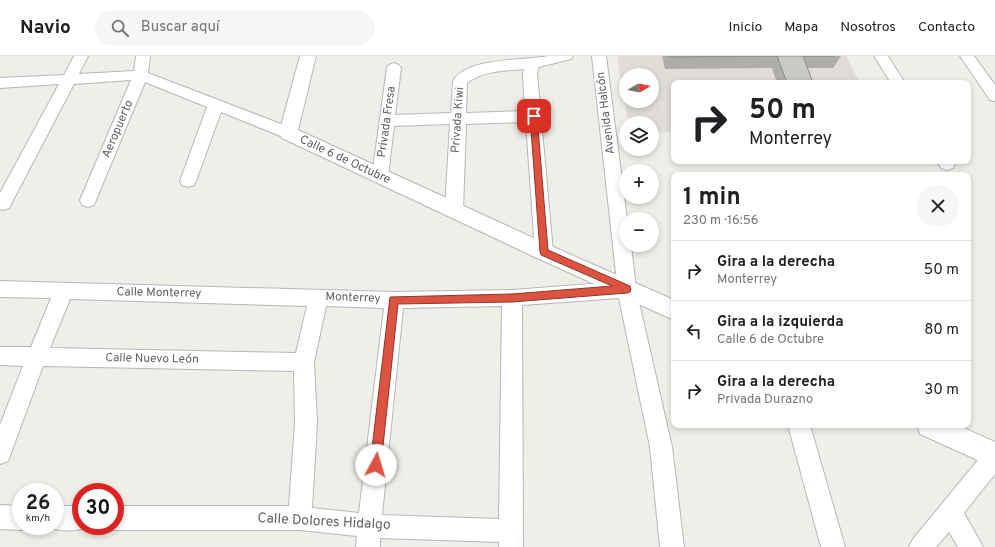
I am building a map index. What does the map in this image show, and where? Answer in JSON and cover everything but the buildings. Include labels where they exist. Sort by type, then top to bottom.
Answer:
[{"type":"street","points":[[3,203],[81,56]]},
{"type":"street","name":"Aeropuerto","points":[[88,200],[141,75],[143,56]]},
{"type":"street","points":[[288,133],[308,56]]},
{"type":"street","name":"Privada Kiwi","points":[[454,210],[457,118],[460,81],[467,75],[480,69],[533,64],[566,56]]},
{"type":"street","name":"Avenida Halcón","points":[[599,56],[627,289],[661,447],[672,547]]},
{"type":"street","points":[[881,56],[896,80]]},
{"type":"street","points":[[967,56],[995,96]]},
{"type":"street","points":[[533,64],[530,73],[544,252]]},
{"type":"street","name":"Privada Fresa","points":[[380,176],[394,68]]},
{"type":"street","name":"Calle 6 de Octubre","points":[[0,83],[141,75],[288,133],[544,252],[671,309]]},
{"type":"street","points":[[188,181],[216,104]]},
{"type":"street","points":[[387,121],[534,116]]},
{"type":"street","name":"Calle Monterrey","points":[[0,289],[318,297]]},
{"type":"street","name":"Monterrey","points":[[318,297],[394,300],[512,298],[627,289]]},
{"type":"street","points":[[0,454],[37,356],[64,291]]},
{"type":"street","points":[[300,518],[306,423],[304,362],[318,297]]},
{"type":"street","points":[[510,539],[512,298]]},
{"type":"street","points":[[369,536],[394,300]]},
{"type":"street","name":"Calle Nuevo León","points":[[0,356],[304,362]]},
{"type":"street","points":[[800,428],[833,547]]},
{"type":"street","points":[[921,547],[995,456],[935,428]]},
{"type":"street","points":[[950,512],[971,547]]},
{"type":"street","points":[[0,518],[12,518]]},
{"type":"street","name":"Calle Dolores Hidalgo","points":[[124,518],[300,518],[369,536],[510,539]]},
{"type":"shaded area","points":[[617,56],[846,56],[858,80],[671,80],[671,132],[659,133],[659,116],[627,116],[626,108],[659,108],[659,68],[619,68]]},
{"type":"route","points":[[376,465],[394,300],[512,298],[627,289],[544,252],[534,116]]}]
